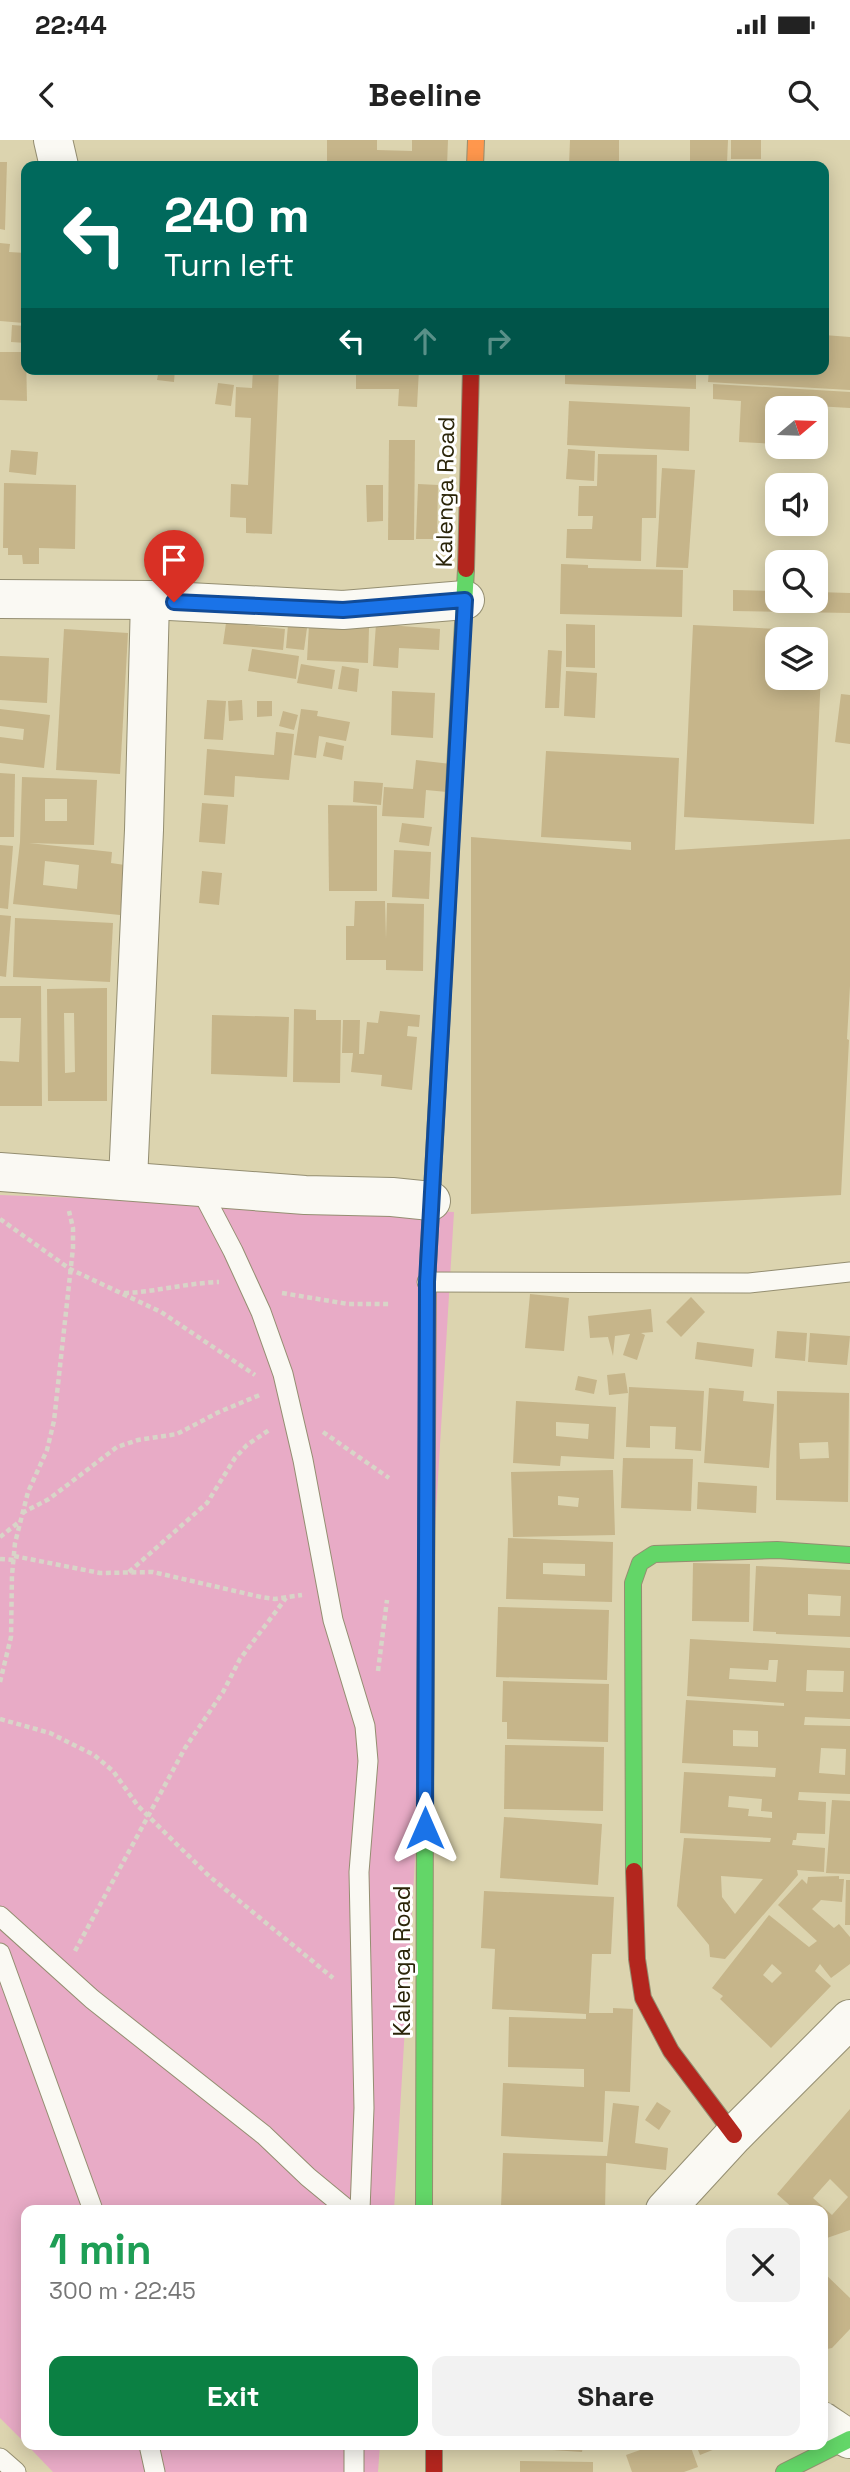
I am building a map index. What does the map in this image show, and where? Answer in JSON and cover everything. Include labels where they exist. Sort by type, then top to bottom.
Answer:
[{"type":"main road","points":[[475,161],[476,140]]},
{"type":"main road","name":"Kalenga Road","points":[[424,2205],[427,1282],[465,600],[471,375]]},
{"type":"main road","points":[[733,2135],[671,2051],[643,1997],[638,1959],[632,1831],[633,1583],[640,1563],[654,1554],[764,1549],[850,1555]]},
{"type":"main road","points":[[784,2472],[850,2439]]},
{"type":"street","points":[[53,140],[57,161]]},
{"type":"street","points":[[0,599],[150,600],[343,610],[465,600]]},
{"type":"street","points":[[128,1180],[144,830],[150,600]]},
{"type":"street","points":[[0,1171],[305,1195],[431,1201]]},
{"type":"street","points":[[670,2205],[733,2135],[850,2019]]},
{"type":"street","points":[[828,2425],[850,2439]]},
{"type":"lane","points":[[198,1185],[248,1284],[283,1374],[285,1402],[303,1460],[333,1620],[365,1726],[368,1760],[359,1872],[364,2108],[360,2205]]},
{"type":"lane","points":[[427,1282],[750,1283],[850,1272]]},
{"type":"lane","points":[[0,1916],[149,2046],[264,2135],[342,2205]]},
{"type":"lane","points":[[0,1953],[91,2205]]},
{"type":"lane","points":[[150,2450],[155,2472]]},
{"type":"lane","points":[[354,2450],[354,2472]]},
{"type":"lane","points":[[0,2458],[16,2472]]},
{"type":"path","points":[[0,1682],[11,1637],[14,1558],[20,1522],[28,1492],[47,1450],[54,1421],[73,1228],[56,1174]]},
{"type":"path","points":[[0,1219],[70,1269],[161,1312],[244,1367],[319,1429],[390,1478]]},
{"type":"path","points":[[119,1293],[147,1292],[192,1283],[248,1284],[291,1295],[348,1304],[391,1304]]},
{"type":"path","points":[[22,1513],[49,1499],[117,1447],[138,1440],[177,1434],[219,1412],[285,1402]]},
{"type":"path","points":[[129,1572],[207,1503],[235,1458],[285,1402]]},
{"type":"path","points":[[0,1537],[20,1522]]},
{"type":"path","points":[[0,1559],[14,1558],[100,1573],[153,1572],[261,1597],[286,1598],[328,1592]]},
{"type":"path","points":[[64,1974],[185,1748],[223,1692],[240,1659],[286,1598]]},
{"type":"path","points":[[0,1719],[50,1733],[93,1755],[113,1771],[149,1817],[209,1876],[362,2001]]},
{"type":"shaded area","points":[[0,1195],[454,1212],[394,2205],[21,2205],[21,2439],[0,2418]]},
{"type":"shaded area","points":[[32,2450],[380,2450],[378,2472],[53,2472]]},
{"type":"building","points":[[327,140],[377,140],[377,150],[412,151],[412,140],[448,140],[447,161],[327,161]]},
{"type":"building","points":[[570,140],[619,140],[619,161],[569,161]]},
{"type":"building","points":[[690,140],[728,140],[727,161],[690,161]]},
{"type":"building","points":[[731,140],[761,140],[761,159],[731,159]]},
{"type":"building","points":[[0,162],[7,162],[5,230],[0,229]]},
{"type":"building","points":[[0,243],[10,244],[9,252],[21,253],[21,323],[0,321]]},
{"type":"building","points":[[12,325],[21,326],[21,343],[11,342]]},
{"type":"building","points":[[829,335],[850,337],[850,390],[708,382],[709,375],[829,375]]},
{"type":"building","points":[[0,352],[21,352],[21,375],[26,375],[27,401],[0,400]]},
{"type":"building","points":[[158,375],[175,375],[174,382],[157,380]]},
{"type":"building","points":[[253,375],[279,375],[272,534],[246,533],[246,518],[230,517],[231,484],[248,485],[251,418],[235,417],[236,387],[252,388]]},
{"type":"building","points":[[356,375],[419,375],[417,407],[398,406],[399,389],[356,389]]},
{"type":"building","points":[[565,375],[696,375],[696,389],[565,384]]},
{"type":"building","points":[[218,383],[234,385],[231,406],[215,404]]},
{"type":"building","points":[[713,384],[850,392],[850,408],[828,407],[828,396],[765,396],[765,443],[739,442],[741,401],[713,399]]},
{"type":"building","points":[[569,401],[690,407],[689,451],[567,445]]},
{"type":"building","points":[[389,440],[415,440],[414,540],[388,540]]},
{"type":"building","points":[[568,449],[595,451],[594,481],[566,479]]},
{"type":"building","points":[[11,450],[38,452],[36,475],[9,472]]},
{"type":"building","points":[[598,454],[657,455],[656,518],[642,518],[641,561],[566,558],[567,529],[592,529],[593,516],[578,516],[579,486],[597,486]]},
{"type":"building","points":[[662,468],[695,470],[688,568],[656,567]]},
{"type":"building","points":[[4,483],[76,485],[75,549],[39,548],[39,564],[23,564],[22,555],[8,555],[8,548],[3,548]]},
{"type":"building","points":[[418,484],[438,485],[437,539],[416,539]]},
{"type":"building","points":[[366,485],[383,485],[383,521],[367,522]]},
{"type":"building","points":[[561,564],[588,565],[588,568],[683,570],[682,617],[560,614]]},
{"type":"building","points":[[733,590],[765,591],[765,612],[733,611]]},
{"type":"building","points":[[828,592],[850,593],[850,613],[828,613]]},
{"type":"building","points":[[226,623],[285,629],[283,650],[223,644]]},
{"type":"building","points":[[376,624],[440,629],[439,650],[399,648],[398,668],[373,666]]},
{"type":"building","points":[[566,624],[595,625],[595,668],[566,667]]},
{"type":"building","points":[[288,625],[307,628],[304,650],[286,648]]},
{"type":"building","points":[[309,625],[369,628],[368,663],[307,660]]},
{"type":"building","points":[[693,625],[765,628],[765,690],[820,690],[814,824],[684,817]]},
{"type":"building","points":[[64,629],[128,633],[120,774],[56,770]]},
{"type":"building","points":[[252,649],[299,656],[296,679],[248,671]]},
{"type":"building","points":[[548,650],[562,651],[559,708],[545,708]]},
{"type":"building","points":[[0,656],[49,658],[47,703],[0,700]]},
{"type":"building","points":[[301,664],[335,670],[332,689],[297,683]]},
{"type":"building","points":[[342,666],[359,669],[357,692],[338,689]]},
{"type":"building","points":[[566,671],[597,673],[595,718],[564,716]]},
{"type":"building","points":[[392,691],[435,693],[433,738],[391,735]]},
{"type":"building","points":[[841,694],[850,695],[850,744],[835,742]]},
{"type":"building","points":[[207,700],[226,701],[223,740],[204,739]]},
{"type":"building","points":[[242,700],[243,720],[229,721],[228,701]]},
{"type":"building","points":[[257,701],[272,701],[272,716],[257,717]]},
{"type":"building","points":[[0,709],[50,715],[44,768],[0,763],[0,737],[23,740],[24,729],[0,726]]},
{"type":"building","points":[[301,709],[318,711],[317,716],[350,722],[346,741],[319,736],[316,758],[294,755]]},
{"type":"building","points":[[283,711],[298,715],[294,730],[279,726]]},
{"type":"building","points":[[276,732],[294,734],[289,780],[235,776],[234,797],[204,795],[207,749],[274,755]]},
{"type":"building","points":[[326,742],[344,746],[342,760],[323,756]]},
{"type":"building","points":[[546,751],[679,758],[675,850],[850,839],[849,1040],[841,1195],[471,1214],[471,837],[631,850],[631,842],[541,837]]},
{"type":"building","points":[[416,760],[451,764],[447,792],[426,790],[424,818],[382,816],[384,787],[413,789]]},
{"type":"building","points":[[0,773],[15,774],[14,837],[0,837]]},
{"type":"building","points":[[22,777],[97,780],[94,845],[29,843],[112,852],[111,863],[125,865],[120,915],[13,904],[20,842]],"holes":[[[45,799],[67,799],[67,821],[45,821]],[[45,861],[79,865],[77,889],[43,885]]]},
{"type":"building","points":[[354,781],[383,783],[381,805],[353,802]]},
{"type":"building","points":[[202,803],[228,805],[225,844],[199,842]]},
{"type":"building","points":[[328,805],[377,806],[377,891],[329,891]]},
{"type":"building","points":[[402,823],[432,827],[429,846],[399,842]]},
{"type":"building","points":[[0,845],[13,846],[8,909],[0,908]]},
{"type":"building","points":[[394,850],[431,852],[429,899],[392,897]]},
{"type":"building","points":[[202,871],[222,873],[219,905],[199,903]]},
{"type":"building","points":[[355,901],[385,901],[386,939],[387,903],[424,904],[423,971],[386,970],[386,960],[346,960],[346,926],[354,926]]},
{"type":"building","points":[[0,915],[11,916],[6,977],[0,976]]},
{"type":"building","points":[[15,918],[113,923],[110,982],[13,977]]},
{"type":"building","points":[[0,986],[41,986],[42,1106],[0,1106],[0,1061],[19,1062],[21,1018],[0,1018]]},
{"type":"building","points":[[107,988],[107,1101],[48,1101],[47,989]],"holes":[[[64,1013],[74,1013],[75,1072],[65,1073]]]},
{"type":"building","points":[[294,1009],[316,1010],[316,1020],[341,1020],[340,1083],[293,1082]]},
{"type":"building","points":[[380,1011],[420,1015],[419,1027],[408,1026],[407,1036],[417,1037],[412,1090],[381,1086],[382,1075],[351,1072],[353,1053],[342,1053],[343,1020],[360,1020],[359,1054],[364,1054],[367,1022],[378,1023]]},
{"type":"building","points":[[212,1015],[289,1017],[287,1077],[211,1074]]},
{"type":"building","points":[[530,1294],[569,1298],[564,1351],[525,1348]]},
{"type":"building","points":[[691,1297],[705,1312],[681,1337],[666,1322]]},
{"type":"building","points":[[651,1309],[653,1332],[641,1333],[645,1335],[637,1360],[623,1355],[630,1334],[615,1336],[613,1356],[608,1337],[590,1338],[588,1316]]},
{"type":"building","points":[[777,1331],[807,1333],[805,1361],[775,1358]]},
{"type":"building","points":[[810,1333],[850,1336],[847,1365],[808,1362]]},
{"type":"building","points":[[697,1342],[754,1349],[752,1367],[695,1359]]},
{"type":"building","points":[[625,1373],[628,1393],[609,1395],[607,1375]]},
{"type":"building","points":[[578,1376],[597,1380],[594,1394],[575,1390]]},
{"type":"building","points":[[629,1387],[704,1391],[701,1451],[675,1449],[676,1427],[650,1426],[650,1448],[626,1447]]},
{"type":"building","points":[[709,1388],[744,1391],[743,1401],[774,1404],[769,1468],[704,1463]]},
{"type":"building","points":[[777,1391],[849,1393],[848,1502],[776,1500]],"holes":[[[828,1442],[829,1458],[800,1459],[799,1443]]]},
{"type":"building","points":[[516,1401],[616,1407],[614,1459],[561,1456],[560,1466],[513,1463]],"holes":[[[556,1422],[589,1424],[588,1439],[556,1436]]]},
{"type":"building","points":[[623,1458],[693,1459],[691,1511],[621,1508]]},
{"type":"building","points":[[613,1470],[615,1535],[513,1537],[511,1472]],"holes":[[[558,1496],[579,1498],[578,1507],[558,1505]]]},
{"type":"building","points":[[698,1482],[757,1486],[756,1513],[697,1509]]},
{"type":"building","points":[[508,1538],[613,1542],[612,1602],[506,1599]],"holes":[[[543,1563],[585,1564],[585,1576],[543,1574]]]},
{"type":"building","points":[[693,1563],[750,1564],[749,1622],[692,1621]]},
{"type":"building","points":[[756,1566],[850,1570],[850,1637],[753,1631]],"holes":[[[808,1594],[841,1596],[840,1616],[808,1615]]]},
{"type":"building","points":[[498,1607],[609,1610],[607,1680],[496,1677]]},
{"type":"building","points":[[690,1639],[850,1648],[850,1719],[805,1717],[804,1725],[850,1726],[850,1794],[799,1792],[798,1800],[826,1802],[825,1834],[797,1833],[792,1845],[825,1848],[824,1872],[797,1870],[798,1875],[725,1959],[710,1957],[709,1945],[677,1906],[684,1838],[770,1842],[771,1838],[680,1833],[684,1772],[775,1777],[776,1768],[682,1763],[686,1700],[784,1706],[784,1703],[687,1696]],"holes":[[[769,1660],[778,1660],[776,1682],[729,1679],[730,1668],[768,1670]],[[807,1670],[844,1671],[843,1692],[806,1691]],[[733,1730],[758,1731],[758,1747],[733,1746]],[[821,1748],[846,1749],[845,1775],[819,1773]],[[729,1796],[762,1799],[761,1811],[772,1812],[772,1818],[748,1816],[749,1809],[728,1807]],[[721,1876],[763,1879],[735,1914],[722,1897]]]},
{"type":"building","points":[[503,1681],[609,1684],[608,1742],[507,1739],[507,1722],[502,1722]]},
{"type":"building","points":[[505,1745],[604,1747],[603,1811],[504,1809]]},
{"type":"building","points":[[832,1800],[850,1801],[850,1874],[826,1873]]},
{"type":"building","points":[[504,1817],[602,1824],[598,1885],[500,1878]]},
{"type":"building","points":[[839,1876],[839,1879],[844,1879],[842,1902],[821,1900],[812,1909],[834,1928],[839,1924],[850,1937],[850,1964],[831,1978],[820,1964],[815,1971],[831,1986],[771,2048],[720,1999],[723,1996],[712,1988],[769,1915],[809,1947],[817,1941],[778,1905],[802,1879],[807,1884],[808,1877]],"holes":[[[772,1964],[782,1973],[772,1983],[763,1975]]]},
{"type":"building","points":[[846,1880],[850,1880],[850,1925],[845,1925]]},
{"type":"building","points":[[484,1891],[614,1897],[611,1954],[592,1954],[589,2013],[613,2013],[613,2008],[633,2009],[630,2092],[605,2091],[603,2142],[501,2136],[503,2083],[584,2087],[584,2069],[508,2067],[509,2017],[586,2019],[586,2014],[492,2009],[495,1949],[481,1948]]},
{"type":"building","points":[[657,2102],[671,2111],[659,2130],[645,2120]]},
{"type":"building","points":[[613,2103],[639,2106],[635,2143],[668,2148],[666,2170],[606,2163],[605,2205],[501,2205],[503,2153],[607,2156]]},
{"type":"building","points":[[850,2109],[850,2230],[828,2238],[828,2211],[832,2215],[848,2197],[830,2179],[813,2198],[821,2205],[789,2205],[777,2194]]},
{"type":"building","points":[[828,2277],[850,2298],[850,2329],[828,2349]]},
{"type":"building","points":[[640,2450],[692,2450],[698,2467],[684,2472],[632,2472],[626,2455]]},
{"type":"building","points":[[698,2450],[712,2450],[700,2455]]},
{"type":"building","points":[[520,2461],[593,2462],[593,2472],[520,2472]]},
{"type":"traffic: fast","points":[[428,1265],[466,569]]},
{"type":"traffic: fast","points":[[634,1871],[633,1583],[640,1563],[654,1554],[777,1550],[850,1555]]},
{"type":"traffic: fast","points":[[424,2205],[425,1779]]},
{"type":"traffic: fast","points":[[784,2472],[850,2439]]},
{"type":"traffic: slow","points":[[475,161],[476,140]]},
{"type":"traffic: slow","points":[[425,1779],[428,1265]]},
{"type":"traffic: jam","points":[[466,569],[471,375]]},
{"type":"traffic: jam","points":[[634,1871],[637,1959],[643,1998],[671,2051],[734,2135]]},
{"type":"traffic: jam","points":[[434,2450],[434,2472]]},
{"type":"route","points":[[174,602],[343,610],[465,600],[427,1282],[425,1828]]}]
